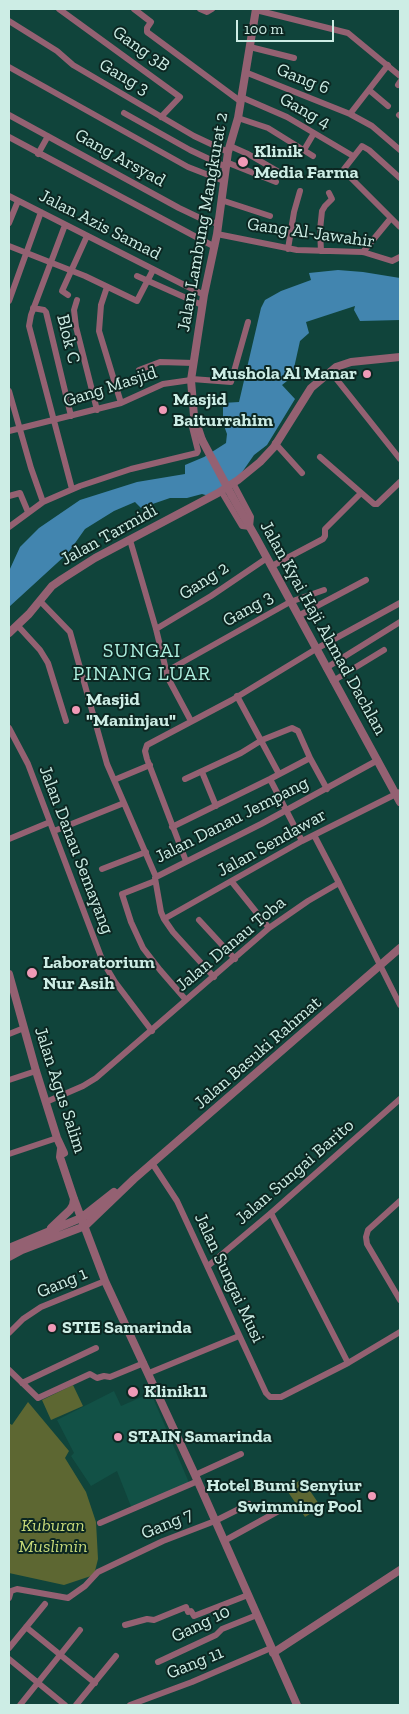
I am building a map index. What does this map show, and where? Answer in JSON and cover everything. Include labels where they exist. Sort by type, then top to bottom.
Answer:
[{"type":"street","name":"Gang 3B","points":[[59,9],[180,97],[161,117]]},
{"type":"street","name":"Gang 4","points":[[134,9],[151,22],[147,32],[202,74],[241,99],[274,110],[353,156]]},
{"type":"street","points":[[200,9],[207,12],[212,9]]},
{"type":"street","points":[[256,10],[348,33],[400,76]]},
{"type":"street","name":"Jalan Lambung Mangkurat 2","points":[[202,440],[194,416],[192,379],[194,363],[202,305],[215,247],[226,164],[238,118],[256,10]]},
{"type":"street","name":"Gang 3","points":[[9,21],[62,55],[73,65],[194,136],[248,154],[286,176]]},
{"type":"street","points":[[250,47],[294,58]]},
{"type":"street","points":[[350,114],[388,65]]},
{"type":"street","points":[[9,67],[188,167],[224,181]]},
{"type":"street","name":"Gang 6","points":[[246,72],[350,114],[372,126],[400,150]]},
{"type":"street","points":[[369,90],[388,106]]},
{"type":"street","points":[[124,113],[190,150],[276,182]]},
{"type":"street","name":"Gang Arsyad","points":[[9,115],[188,213],[218,224]]},
{"type":"street","points":[[238,118],[268,128],[313,156]]},
{"type":"street","points":[[304,150],[314,133]]},
{"type":"street","points":[[38,154],[48,136]]},
{"type":"street","points":[[9,137],[215,247]]},
{"type":"street","points":[[400,178],[364,146],[360,147],[344,171],[400,227]]},
{"type":"street","points":[[288,249],[294,212],[300,191]]},
{"type":"street","points":[[321,251],[320,230],[322,211],[332,199],[329,192]]},
{"type":"street","name":"Jalan Azis Samad","points":[[9,196],[204,295]]},
{"type":"street","points":[[221,200],[270,216]]},
{"type":"street","points":[[9,223],[18,201]]},
{"type":"street","points":[[9,301],[41,212]]},
{"type":"street","points":[[363,252],[391,218]]},
{"type":"street","points":[[65,225],[52,263],[30,315],[30,326],[72,489]]},
{"type":"street","name":"Gang Al-Jawahir","points":[[217,234],[288,249],[363,252],[388,260],[396,260],[400,257]]},
{"type":"street","points":[[68,295],[62,291],[87,236]]},
{"type":"street","points":[[9,246],[70,270],[137,301],[153,270]]},
{"type":"street","points":[[137,276],[202,305]]},
{"type":"street","points":[[107,287],[101,305],[99,331],[121,403]]},
{"type":"street","points":[[77,300],[74,310],[76,327],[97,410]]},
{"type":"street","name":"Blok C","points":[[33,308],[46,312],[71,416]]},
{"type":"street","name":"Gang Masjid","points":[[9,430],[121,403],[163,384],[192,379],[231,382],[248,322]]},
{"type":"street","name":"Jalan Tarmidi","points":[[9,633],[18,626],[62,578],[221,491],[260,462],[275,444],[311,388],[330,371],[340,365],[351,362],[400,357]]},
{"type":"street","points":[[139,370],[156,362],[194,363]]},
{"type":"street","points":[[330,371],[400,459]]},
{"type":"street","points":[[9,391],[43,502]]},
{"type":"street","points":[[9,527],[43,502],[102,477],[197,453],[198,450],[192,427],[194,416]]},
{"type":"street","name":"Jalan Kyai Haji Ahmad Dachlan","points":[[202,440],[333,681],[398,794],[400,802]]},
{"type":"street","points":[[275,444],[302,473]]},
{"type":"street","points":[[320,457],[375,504],[400,482]]},
{"type":"street","points":[[221,491],[242,526],[250,527],[251,517],[235,482]]},
{"type":"street","points":[[9,496],[20,493],[28,512]]},
{"type":"street","points":[[272,566],[325,537],[325,529],[361,493]]},
{"type":"street","points":[[130,540],[168,678],[191,721]]},
{"type":"street","name":"Gang 2","points":[[156,629],[211,596],[267,558]]},
{"type":"street","points":[[298,616],[328,602],[366,580]]},
{"type":"street","points":[[290,602],[324,590]]},
{"type":"street","name":"Jalan Danau Jempang","points":[[40,601],[70,632],[107,764],[146,852],[155,879],[378,760]]},
{"type":"street","name":"Gang 3","points":[[167,671],[290,602]]},
{"type":"street","points":[[186,861],[145,751],[149,743],[237,696],[316,649],[400,603]]},
{"type":"street","points":[[326,668],[400,622]]},
{"type":"street","points":[[18,626],[40,650],[48,663],[66,721]]},
{"type":"street","points":[[333,681],[384,650]]},
{"type":"street","points":[[237,696],[279,774]]},
{"type":"street","name":"Jalan Danau Semayang","points":[[9,728],[28,764],[103,962],[114,982],[152,1031]]},
{"type":"street","points":[[185,779],[290,728],[296,729],[327,788]]},
{"type":"street","points":[[172,827],[270,780],[310,758]]},
{"type":"street","points":[[114,780],[150,766]]},
{"type":"street","points":[[202,772],[216,806]]},
{"type":"street","points":[[270,780],[302,842]]},
{"type":"street","name":"Jalan Sendawar","points":[[164,919],[314,835],[398,794]]},
{"type":"street","points":[[54,831],[124,803]]},
{"type":"street","points":[[9,839],[50,822]]},
{"type":"street","points":[[314,835],[400,1005]]},
{"type":"street","points":[[102,869],[146,852]]},
{"type":"street","points":[[186,1000],[143,948],[131,922],[122,894],[155,879],[164,919],[173,932],[214,977]]},
{"type":"street","points":[[232,882],[269,928]]},
{"type":"street","name":"Jalan Danau Toba","points":[[46,1102],[83,1086],[96,1078],[269,928],[308,901],[339,883]]},
{"type":"street","points":[[199,920],[235,959]]},
{"type":"street","name":"Jalan Basuki Rahmat","points":[[85,1226],[152,1163],[400,948]]},
{"type":"street","name":"Jalan Agus Salim","points":[[9,974],[57,1138],[65,1155],[85,1226],[106,1281],[297,1705]]},
{"type":"street","points":[[9,1034],[24,1028]]},
{"type":"street","points":[[9,1080],[36,1070]]},
{"type":"street","name":"Jalan Sungai Barito","points":[[208,1266],[271,1214],[400,1099]]},
{"type":"street","points":[[9,1154],[57,1138]]},
{"type":"street","points":[[61,1149],[60,1157],[74,1199],[83,1217]]},
{"type":"street","name":"Jalan Sungai Musi","points":[[152,1163],[177,1201],[266,1393],[270,1397],[281,1397],[348,1363]]},
{"type":"street","name":"Jalan Basuki Rahmat","points":[[9,1248],[83,1217],[111,1194],[134,1179]]},
{"type":"street","points":[[44,1234],[67,1214],[73,1205],[74,1199]]},
{"type":"street","points":[[400,1201],[368,1230],[366,1237],[367,1244],[400,1300]]},
{"type":"street","points":[[271,1214],[348,1363],[400,1332]]},
{"type":"street","points":[[9,1257],[22,1250],[85,1226]]},
{"type":"street","name":"Gang 1","points":[[9,1334],[23,1319],[41,1306],[106,1281]]},
{"type":"street","points":[[148,1374],[239,1336]]},
{"type":"street","points":[[22,1383],[96,1348]]},
{"type":"street","points":[[9,1370],[36,1397],[40,1397],[90,1374],[97,1378],[104,1376],[108,1378],[144,1363]]},
{"type":"street","points":[[100,1523],[196,1478],[240,1454]]},
{"type":"street","name":"Gang 7","points":[[9,1598],[11,1591],[18,1589],[68,1598],[85,1586],[98,1572],[163,1541],[215,1521],[249,1504]]},
{"type":"street","points":[[224,1541],[284,1508]]},
{"type":"street","points":[[272,1651],[400,1570]]},
{"type":"street","points":[[125,1625],[146,1618],[154,1620],[186,1607],[188,1612],[191,1611],[194,1616],[248,1595]]},
{"type":"street","points":[[9,1648],[45,1604]]},
{"type":"street","name":"Gang 10","points":[[158,1662],[216,1635],[222,1629],[257,1615]]},
{"type":"street","points":[[26,1627],[95,1683]]},
{"type":"street","points":[[20,1705],[80,1630]]},
{"type":"street","name":"Gang 11","points":[[130,1705],[272,1651]]},
{"type":"street","points":[[76,1705],[116,1656]]},
{"type":"street","points":[[9,1659],[65,1705]]},
{"type":"shaded area","name":"STAIN Samarinda","points":[[114,1391],[121,1406],[151,1393],[190,1485],[132,1509],[117,1471],[91,1486],[71,1456],[74,1453],[57,1420]]},
{"type":"green space","points":[[73,1385],[83,1406],[51,1420],[42,1400]]},
{"type":"green space","name":"Kuburan Muslimin","points":[[28,1402],[69,1451],[65,1458],[86,1492],[96,1522],[98,1559],[94,1575],[64,1585],[9,1573],[9,1423],[12,1425]]},
{"type":"green space","points":[[302,1479],[321,1507],[305,1517],[286,1489]]},
{"type":"water","points":[[338,270],[400,278],[400,320],[360,321],[354,310],[355,306],[306,322],[309,333],[300,341],[292,377],[282,385],[295,399],[267,445],[254,455],[238,478],[209,496],[202,494],[187,498],[170,498],[141,508],[135,502],[114,511],[85,529],[68,553],[9,607],[9,571],[20,547],[39,528],[80,500],[137,482],[185,474],[185,465],[204,457],[226,443],[227,434],[223,423],[223,403],[239,402],[261,308],[265,300],[281,291],[311,280],[309,273]]},
{"type":"place","name":"Klinik Media Farma","points":[[243,162]]},
{"type":"place","name":"Mushola Al Manar","points":[[367,374]]},
{"type":"place","name":"Masjid Baiturrahim","points":[[163,410]]},
{"type":"place","name":"Masjid \"Maninjau\"","points":[[76,710]]},
{"type":"place","name":"Laboratorium Nur Asih","points":[[32,973]]},
{"type":"place","name":"STIE Samarinda","points":[[52,1328]]},
{"type":"place","name":"Klinik11","points":[[133,1392]]},
{"type":"place","name":"STAIN Samarinda","points":[[118,1437]]},
{"type":"place","name":"Hotel Bumi Senyiur Swimming Pool","points":[[372,1496]]},
{"type":"district","name":"SUNGAI PINANG LUAR","points":[[142,662]]}]
